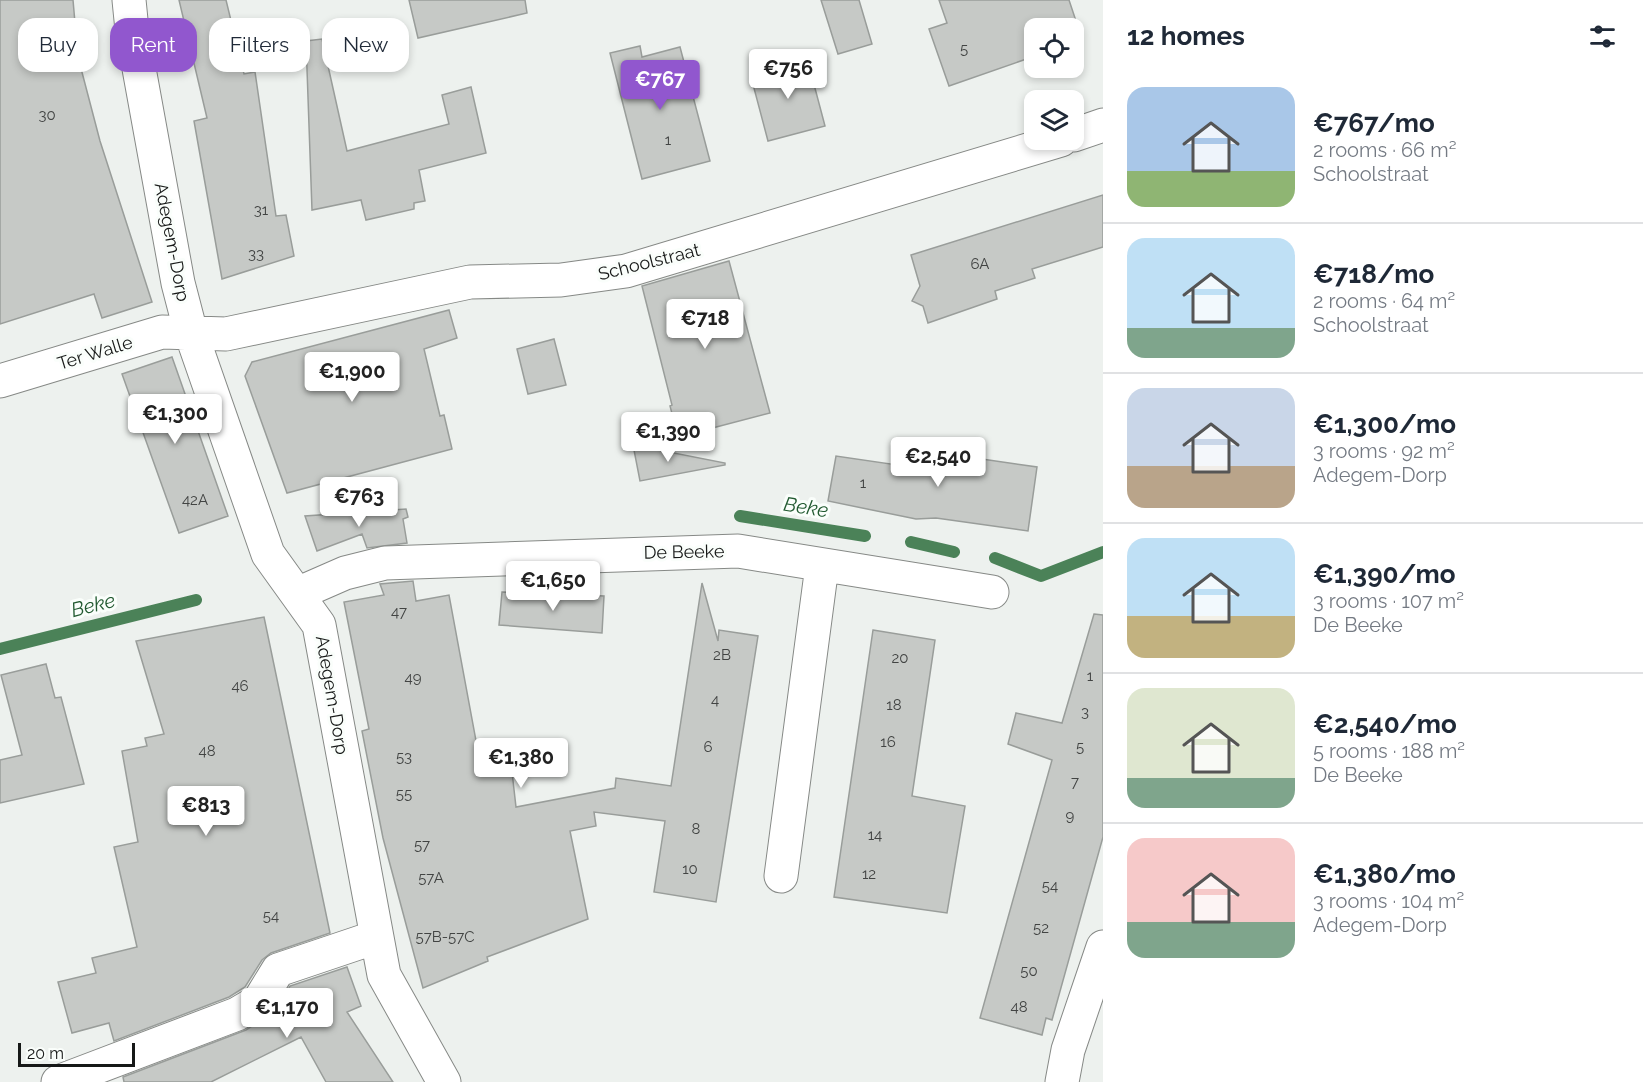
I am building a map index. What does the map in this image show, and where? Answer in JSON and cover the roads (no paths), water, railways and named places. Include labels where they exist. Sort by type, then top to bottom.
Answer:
[{"type":"street","name":"Adegem-Dorp","points":[[129,0],[132,30],[176,272],[191,333],[268,554],[319,625],[384,975],[427,1057],[444,1082]]},
{"type":"street","points":[[1084,131],[1103,124]]},
{"type":"street","name":"Schoolstraat","points":[[191,333],[226,334],[470,282],[561,280],[626,271],[1028,150]]},
{"type":"street","name":"Ter Walle","points":[[0,381],[162,332],[191,333]]},
{"type":"street","name":"De Beeke","points":[[297,594],[345,573],[384,563],[738,551],[822,567],[992,592]]},
{"type":"street","points":[[780,876],[822,567]]},
{"type":"street","points":[[58,1082],[237,1014],[259,1001],[278,970],[376,937]]},
{"type":"street","points":[[1062,1082],[1068,1050],[1103,947]]},
{"type":"waterway","name":"Beke","points":[[740,516],[865,536]]},
{"type":"waterway","name":"Beke","points":[[911,542],[954,552]]},
{"type":"waterway","name":"Beke","points":[[995,558],[1041,576],[1103,552]]},
{"type":"waterway","name":"Beke","points":[[0,649],[196,600]]}]
